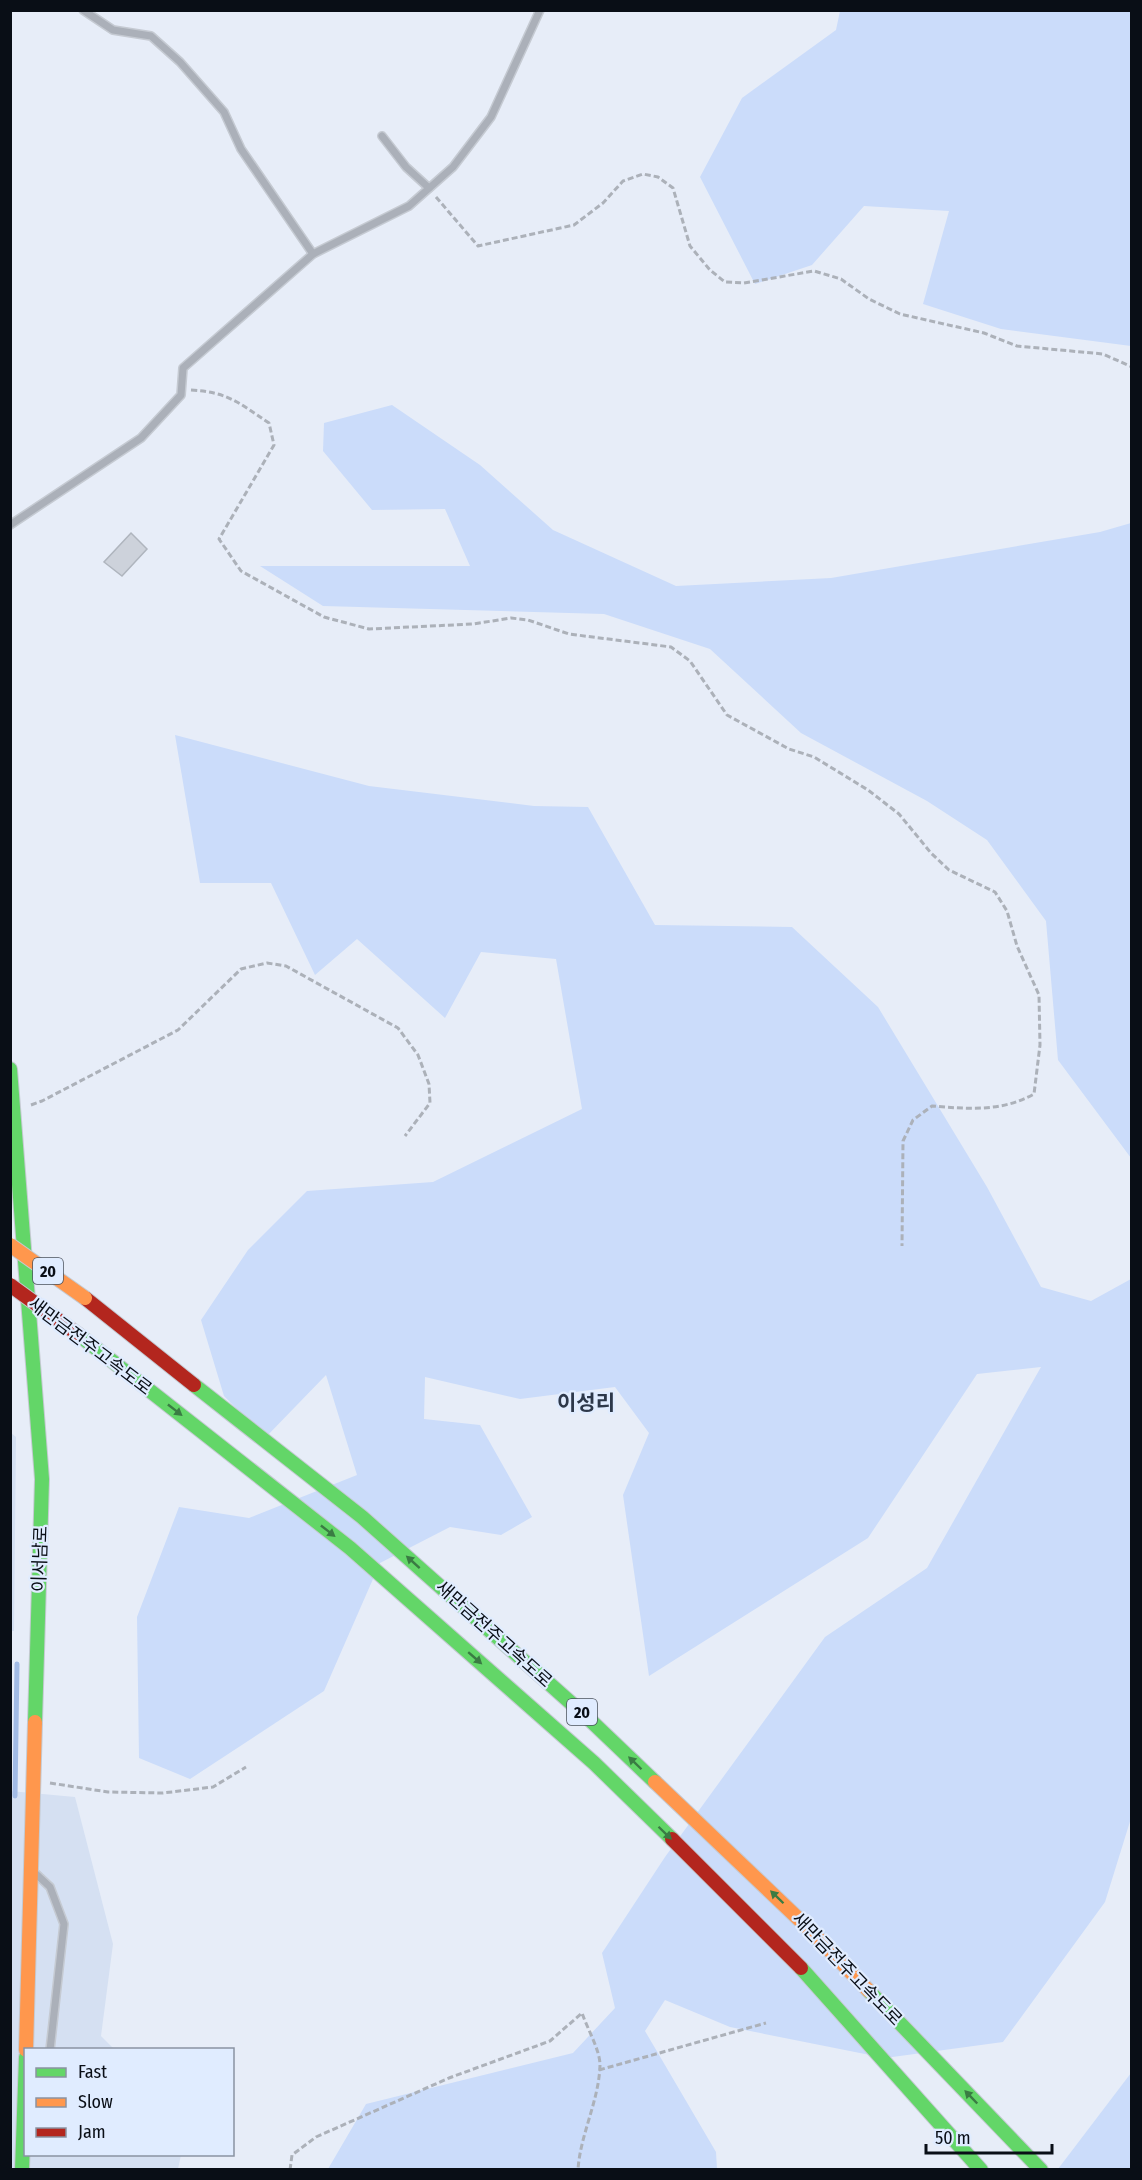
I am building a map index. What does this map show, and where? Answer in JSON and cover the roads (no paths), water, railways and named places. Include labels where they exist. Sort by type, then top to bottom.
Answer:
[{"type":"main road","name":"이서남로","points":[[10,1069],[42,1479],[26,2048]]},
{"type":"main road","name":"새만금전주고속도로","points":[[10,1245],[85,1298],[362,1517],[589,1719],[805,1925],[1041,2169]]},
{"type":"main road","name":"새만금전주고속도로","points":[[10,1285],[79,1335],[350,1548],[594,1763],[784,1949],[981,2169]]},
{"type":"main road","points":[[22,2169],[24,2122]]},
{"type":"lane","points":[[83,10],[113,30],[151,36],[180,62],[224,112],[241,149],[314,254]]},
{"type":"lane","points":[[10,525],[141,438],[181,395],[183,368],[314,254],[409,206],[453,167],[491,117],[540,10]]},
{"type":"lane","points":[[382,136],[406,167],[429,188]]},
{"type":"lane","points":[[31,1869],[50,1887],[64,1924],[50,2048]]},
{"type":"waterway","points":[[15,1796],[17,1664]]},
{"type":"district","name":"이성리","points":[[586,1403]]}]
